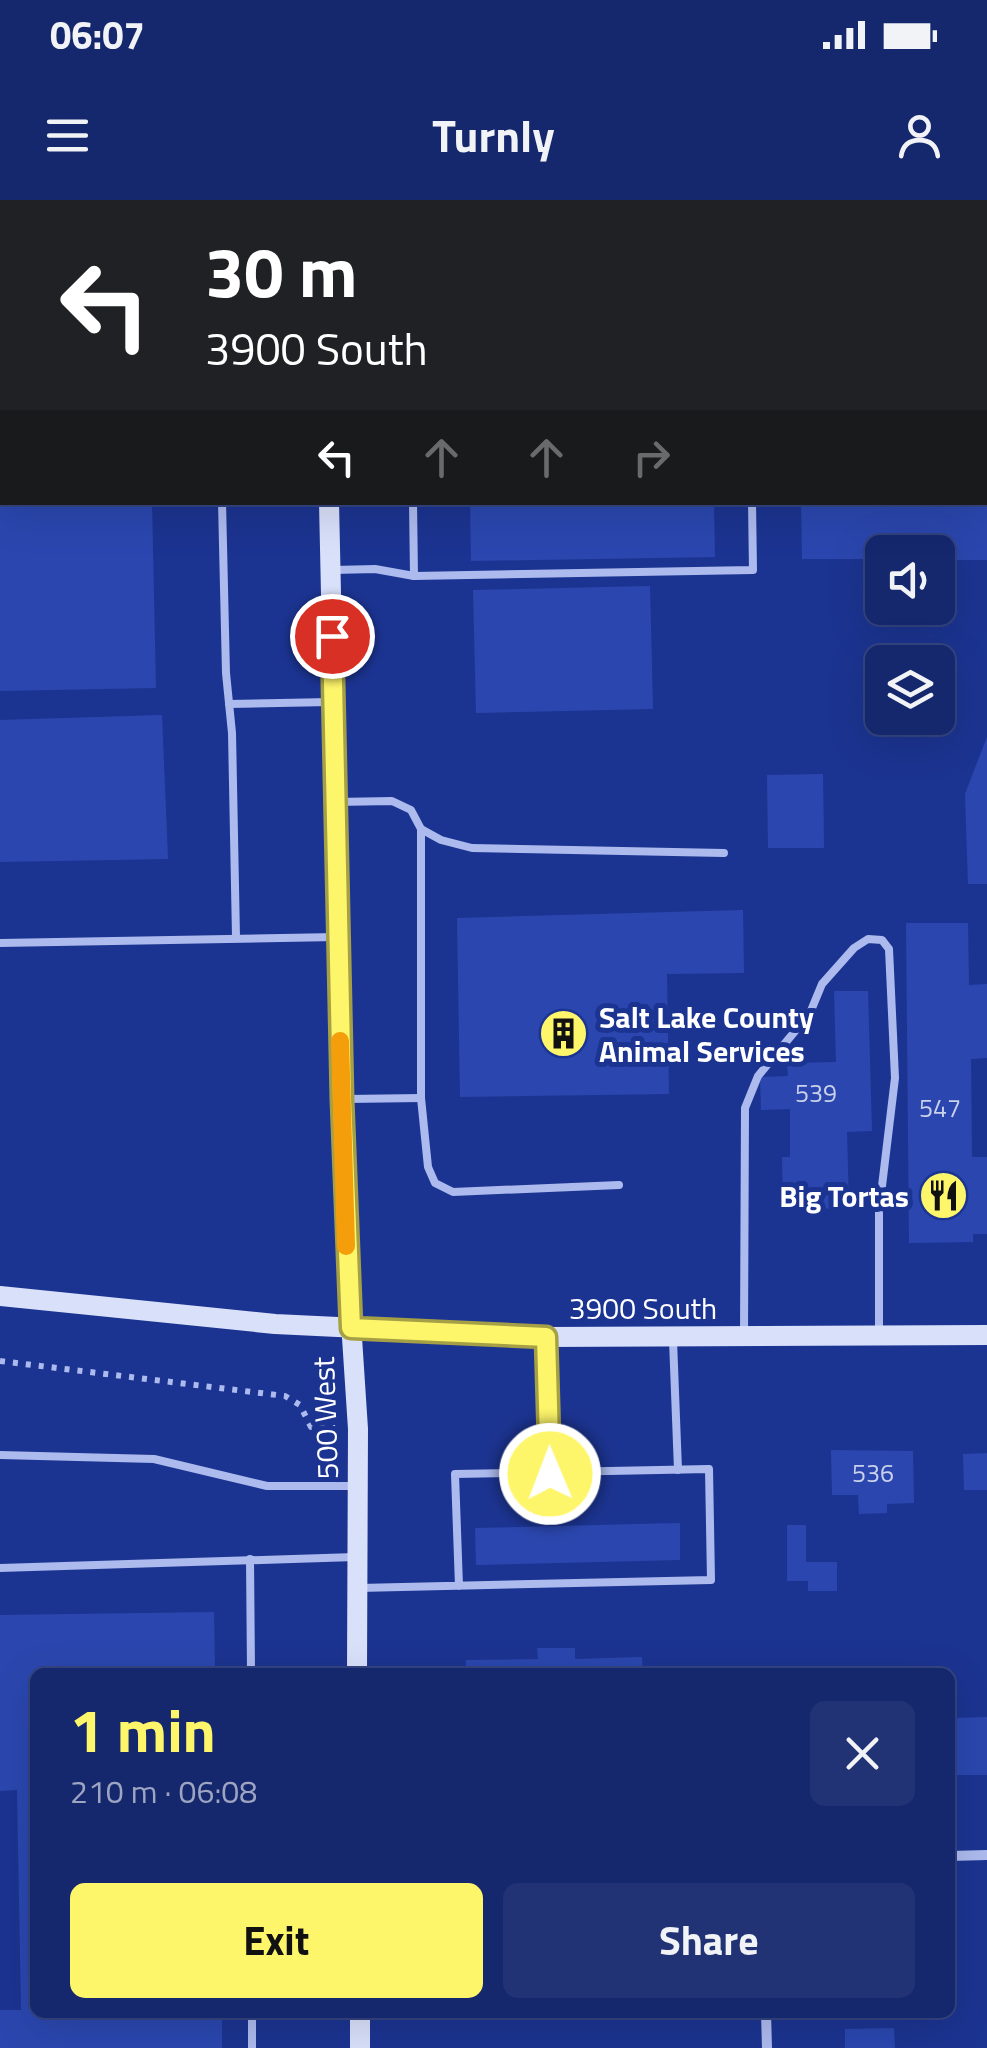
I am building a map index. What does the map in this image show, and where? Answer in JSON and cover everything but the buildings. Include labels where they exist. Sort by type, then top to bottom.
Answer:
[{"type":"main road","name":"500 West","points":[[328,505],[342,1099],[358,1429],[357,1668]]},
{"type":"main road","name":"3900 South","points":[[0,1296],[275,1324],[546,1337],[987,1336]]},
{"type":"main road","points":[[360,2018],[360,2048]]},
{"type":"street","points":[[955,1856],[987,1855]]},
{"type":"street","points":[[766,2018],[767,2048]]},
{"type":"lane","points":[[222,505],[236,938]]},
{"type":"lane","points":[[413,505],[414,576]]},
{"type":"lane","points":[[330,570],[375,569],[414,576],[753,570],[752,505]]},
{"type":"lane","points":[[229,704],[333,702]]},
{"type":"lane","points":[[335,802],[392,801],[412,810],[421,830],[421,1098],[428,1168],[435,1183],[454,1192],[618,1185]]},
{"type":"lane","points":[[421,830],[441,840],[495,850],[724,853]]},
{"type":"lane","points":[[0,942],[337,937]]},
{"type":"lane","points":[[744,1338],[745,1108],[758,1076],[810,1013],[822,984],[854,948],[868,939],[882,940],[889,949],[895,1078],[879,1211],[880,1337]]},
{"type":"lane","points":[[342,1099],[421,1098]]},
{"type":"lane","points":[[546,1337],[550,1474]]},
{"type":"lane","points":[[673,1338],[678,1470]]},
{"type":"lane","points":[[0,1454],[154,1459],[267,1486],[358,1486]]},
{"type":"lane","points":[[359,1588],[459,1586],[711,1580],[710,1469],[456,1474],[459,1586]]},
{"type":"lane","points":[[0,1568],[358,1556]]},
{"type":"lane","points":[[250,1560],[251,1668]]},
{"type":"lane","points":[[252,2018],[252,2048]]},
{"type":"path","points":[[0,1361],[285,1396],[300,1405],[311,1426],[317,1427]]},
{"type":"slow traffic","points":[[340,1041],[346,1246]]},
{"type":"place","name":"Salt Lake County Animal Services","points":[[564,1034]]},
{"type":"place","name":"Big Tortas","points":[[944,1196]]},
{"type":"route","points":[[332,636],[337,937],[351,1328],[546,1337],[550,1474]]}]
